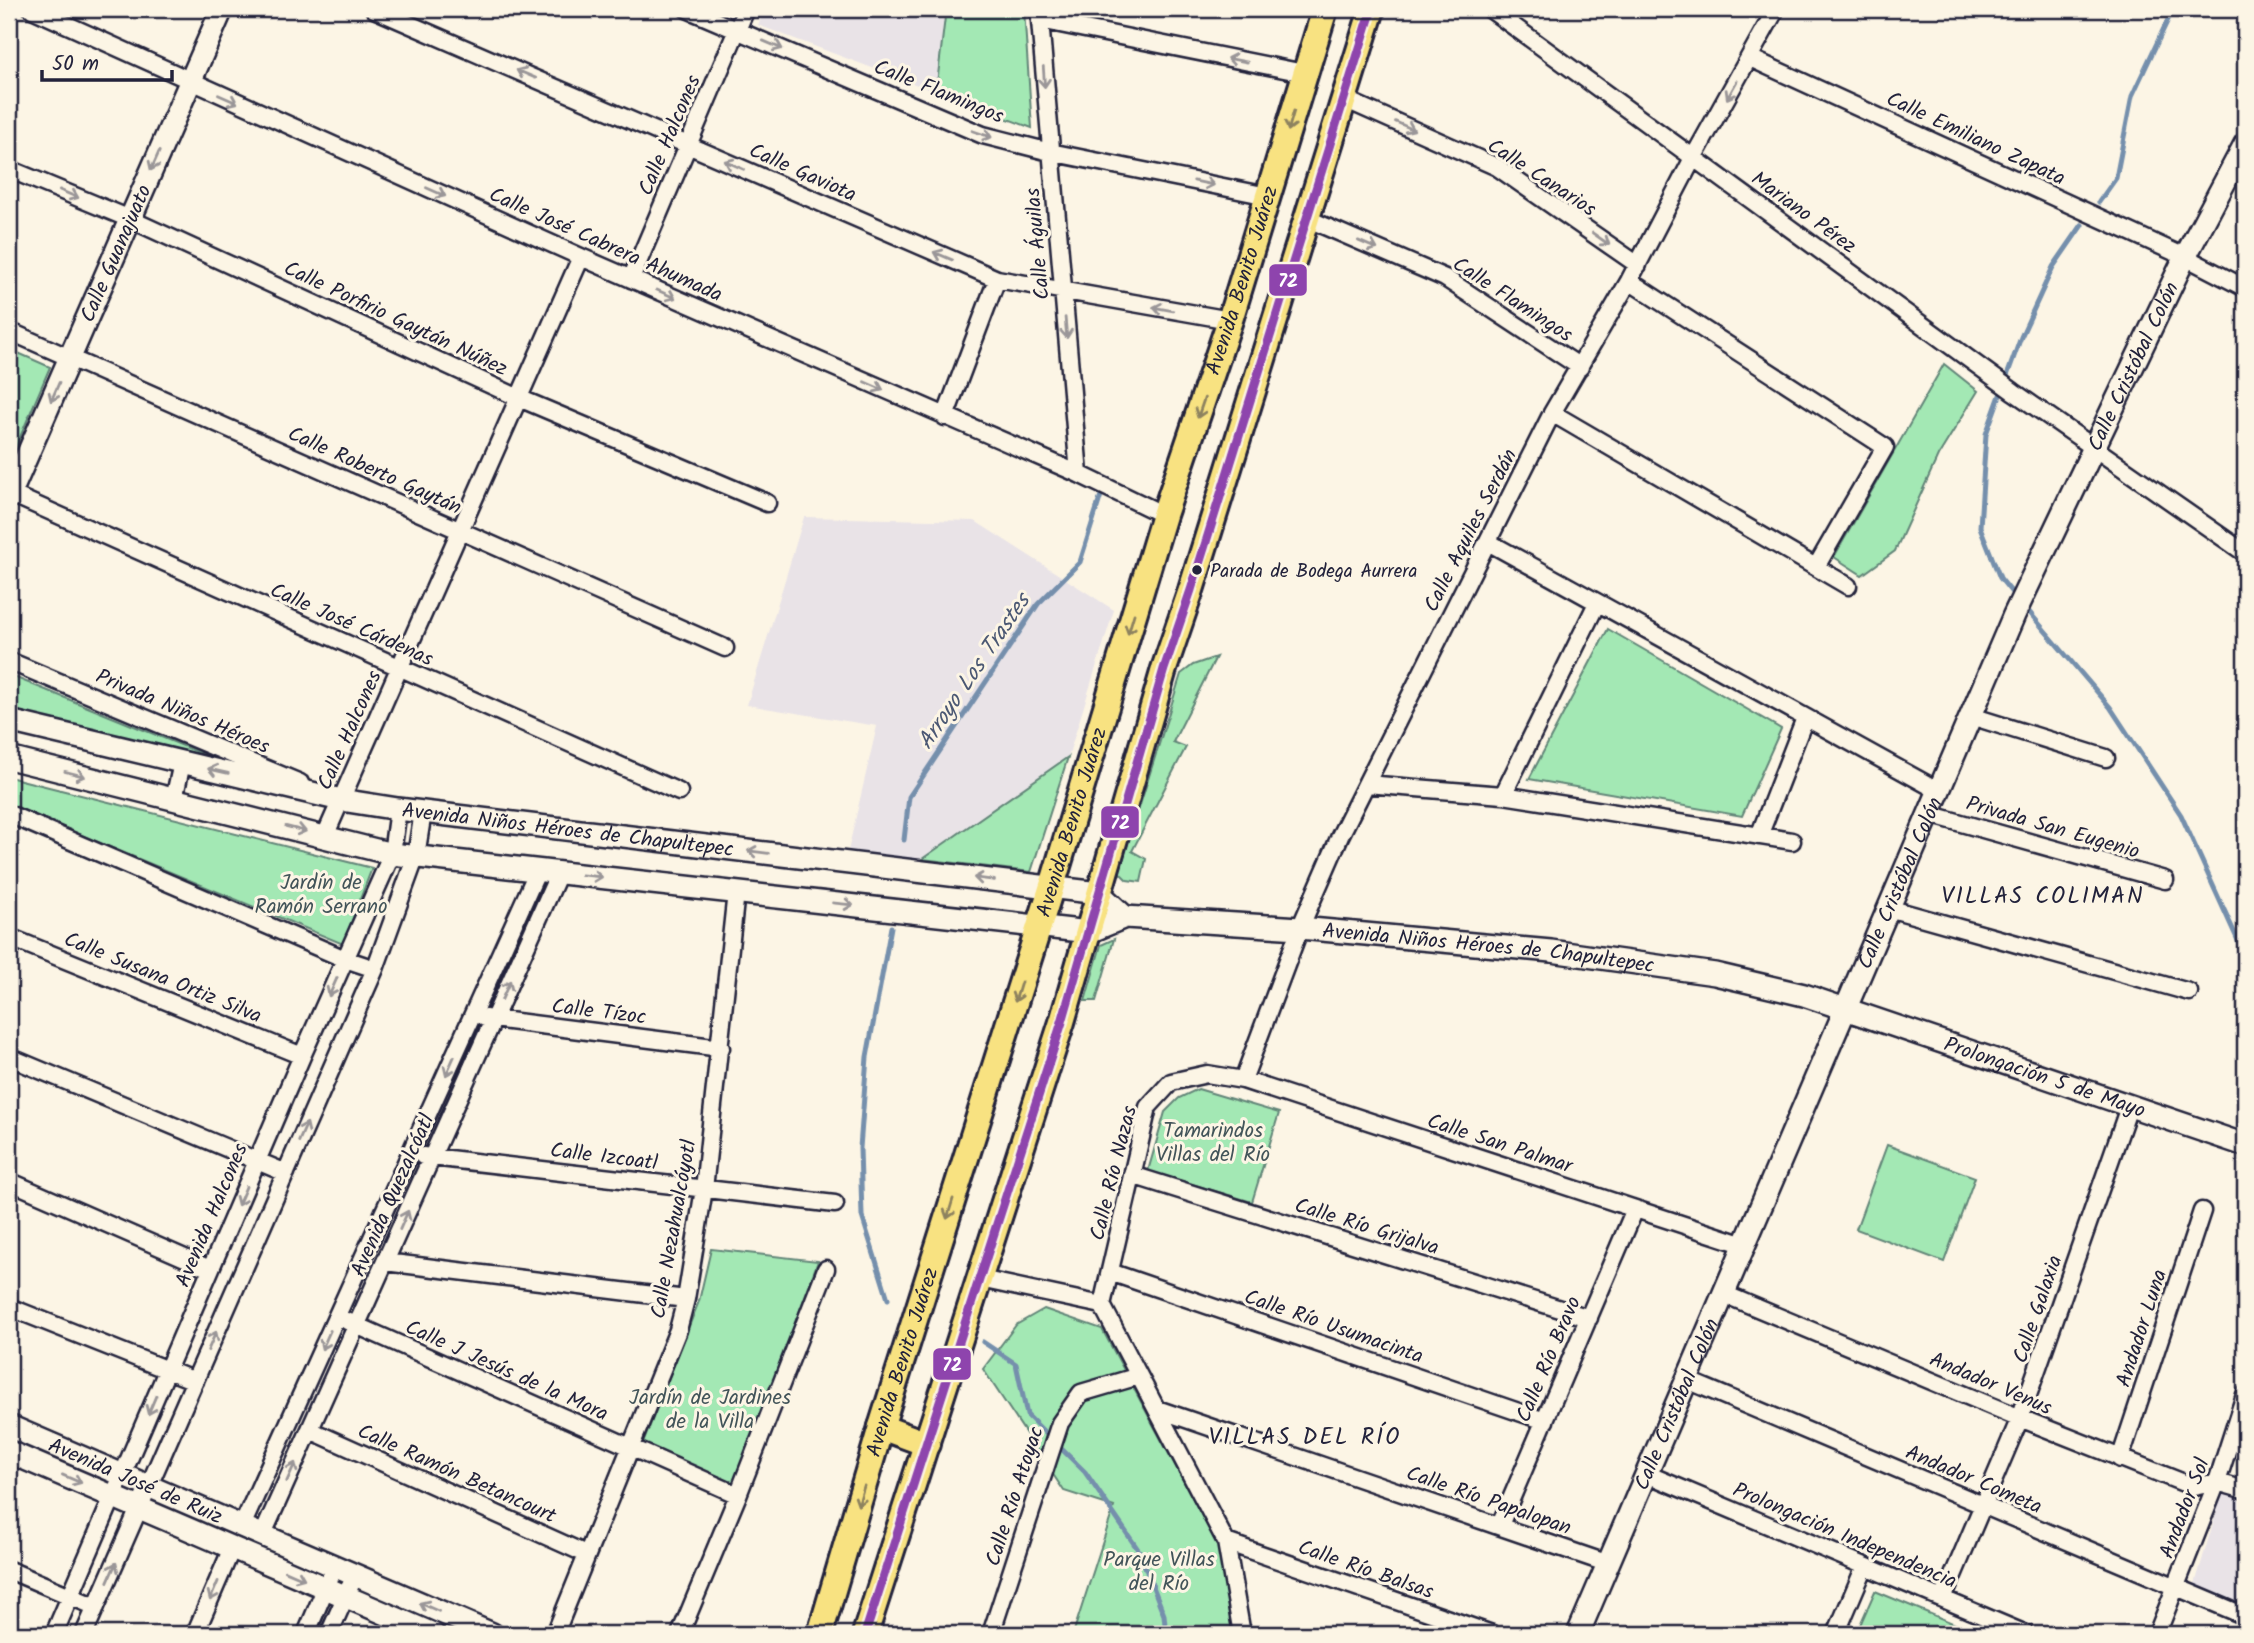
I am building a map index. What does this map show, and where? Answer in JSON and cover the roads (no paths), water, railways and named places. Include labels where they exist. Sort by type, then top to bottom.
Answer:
[{"type":"main road","name":"Avenida Benito Juárez","points":[[820,1634],[881,1427],[1039,927],[1164,515],[1230,320],[1325,9]]},
{"type":"main road","name":"Avenida Benito Juárez","points":[[865,1634],[1089,932],[1164,669],[1372,9]]},
{"type":"main road","points":[[881,1427],[927,1444]]},
{"type":"street","name":"Calle José Cabrera Ahumada","points":[[32,9],[581,257],[1079,474],[1164,515]]},
{"type":"street","name":"Calle Guanajuato","points":[[9,495],[222,9]]},
{"type":"street","name":"Calle Gaviota","points":[[374,9],[997,279],[1230,320]]},
{"type":"street","name":"Calle Flamingos","points":[[687,9],[982,135],[1050,152],[1268,196]]},
{"type":"street","name":"Calle Halcones","points":[[631,279],[746,9]]},
{"type":"street","name":"Mariano Pérez","points":[[1490,9],[2014,392],[2245,553]]},
{"type":"street","name":"Calle Aquiles Serdán","points":[[1300,928],[1340,836],[1552,413],[1638,265],[1693,158],[1750,58],[1772,10]]},
{"type":"street","points":[[1040,14],[1304,74]]},
{"type":"street","name":"Calle Águilas","points":[[1040,14],[1079,474]]},
{"type":"street","name":"Calle Emiliano Zapata","points":[[1750,58],[2185,257],[2245,288]]},
{"type":"street","name":"Calle Canarios","points":[[1342,98],[1497,167],[1638,265]]},
{"type":"street","name":"Calle Cristóbal Colón","points":[[1578,1634],[2014,615],[2185,257],[2245,144]]},
{"type":"street","name":"Calle Porfirio Gaytán Núñez","points":[[9,169],[130,219],[519,398],[768,503]]},
{"type":"street","name":"Calle Flamingos","points":[[1306,218],[1446,278],[1580,367]]},
{"type":"street","name":"Calle Halcones","points":[[325,836],[581,257]]},
{"type":"street","points":[[945,417],[997,279]]},
{"type":"street","points":[[1629,281],[1885,446],[1816,567]]},
{"type":"street","name":"Calle Roberto Gaytán","points":[[9,331],[724,648]]},
{"type":"street","points":[[1552,413],[1848,586]]},
{"type":"street","name":"Calle José Cárdenas","points":[[9,495],[679,792]]},
{"type":"street","points":[[1488,542],[1938,791]]},
{"type":"street","points":[[1503,795],[1597,603]]},
{"type":"street","name":"Privada Niños Héroes","points":[[9,661],[341,800]]},
{"type":"street","points":[[1971,716],[2106,758]]},
{"type":"street","points":[[1759,836],[1805,718]]},
{"type":"street","name":"Avenida Niños Héroes de Chapultepec","points":[[9,721],[341,800],[1098,893]]},
{"type":"street","name":"Avenida Niños Héroes de Chapultepec","points":[[9,758],[391,854],[1089,932],[1125,917],[1300,928],[1550,951],[1715,974],[1804,995],[1846,1009]]},
{"type":"street","points":[[174,799],[183,762]]},
{"type":"street","points":[[1366,784],[1503,795],[1792,841]]},
{"type":"street","name":"Avenida Halcones","points":[[54,1634],[391,854],[398,809]]},
{"type":"street","points":[[84,1634],[374,969],[416,856],[423,812]]},
{"type":"street","points":[[9,814],[345,959],[374,969]]},
{"type":"street","name":"Privada San Eugenio","points":[[1929,814],[2165,880]]},
{"type":"street","name":"Avenida Quezalcóatl","points":[[242,1526],[472,1016],[549,871]]},
{"type":"street","name":"Avenida Quezalcóatl","points":[[263,1534],[493,1019],[549,871]]},
{"type":"street","name":"Calle Nezahualcóyotl","points":[[555,1634],[632,1448],[678,1330],[686,1299],[704,1189],[736,892]]},
{"type":"street","points":[[1098,893],[1125,917]]},
{"type":"street","points":[[1888,908],[2189,992]]},
{"type":"street","points":[[1243,1080],[1300,928]]},
{"type":"street","name":"Calle Susana Ortiz Silva","points":[[9,937],[302,1056]]},
{"type":"street","name":"Prolongación 5 de Mayo","points":[[1846,1009],[2245,1145]]},
{"type":"street","name":"Calle Tízoc","points":[[472,1016],[721,1048]]},
{"type":"street","points":[[9,1057],[286,1173]]},
{"type":"street","name":"Calle Río Nazas","points":[[1102,1305],[1148,1107],[1171,1082],[1207,1074],[1243,1080]]},
{"type":"street","name":"Calle San Palmar","points":[[1243,1080],[1745,1245]]},
{"type":"street","name":"Calle Galaxia","points":[[1943,1599],[2020,1418],[2129,1107]]},
{"type":"street","name":"Calle Izcoatl","points":[[410,1154],[835,1205]]},
{"type":"street","name":"Calle Río Grijalva","points":[[1132,1175],[1588,1318]]},
{"type":"street","points":[[9,1181],[210,1269]]},
{"type":"street","name":"Calle Río Bravo","points":[[1500,1525],[1635,1209]]},
{"type":"street","name":"Andador Luna","points":[[2120,1459],[2202,1210]]},
{"type":"street","points":[[385,1262],[686,1299]]},
{"type":"street","points":[[680,1634],[738,1495],[826,1269]]},
{"type":"street","name":"Calle Río Usumacinta","points":[[1110,1272],[1545,1421]]},
{"type":"street","points":[[979,1279],[1102,1305],[1226,1542],[1242,1634]]},
{"type":"street","name":"Andador Venus","points":[[1724,1294],[2020,1418],[2194,1487],[2217,1482],[2245,1490]]},
{"type":"street","points":[[9,1307],[195,1381]]},
{"type":"street","name":"Calle J Jesús de la Mora","points":[[336,1317],[738,1495]]},
{"type":"street","name":"Calle Río Atoyac","points":[[991,1634],[1060,1423],[1081,1393],[1139,1376]]},
{"type":"street","name":"Andador Cometa","points":[[1687,1380],[2245,1616]]},
{"type":"street","name":"Andador Sol","points":[[2157,1634],[2217,1482],[2245,1395]]},
{"type":"street","name":"Calle Río Papalopan","points":[[1157,1409],[1609,1564]]},
{"type":"street","name":"Avenida José de Ruiz","points":[[9,1426],[492,1634]]},
{"type":"street","name":"Calle Ramón Betancourt","points":[[310,1430],[586,1554]]},
{"type":"street","name":"Avenida José de Ruiz","points":[[9,1452],[433,1634]]},
{"type":"street","name":"Prolongación Independencia","points":[[1647,1474],[2026,1634]]},
{"type":"street","name":"Calle Río Balsas","points":[[1226,1542],[1452,1628],[1492,1634]]},
{"type":"street","points":[[195,1634],[232,1548]]},
{"type":"street","points":[[1836,1634],[1866,1566]]},
{"type":"street","points":[[9,1570],[96,1607]]},
{"type":"street","points":[[306,1634],[335,1592],[345,1570]]},
{"type":"street","points":[[329,1634],[335,1592]]},
{"type":"waterway","points":[[2099,202],[2116,178],[2132,96],[2173,9]]},
{"type":"waterway","points":[[2017,599],[2000,578],[1980,527],[1986,434],[2021,337],[2053,267],[2082,225]]},
{"type":"waterway","name":"Arroyo Los Trastes","points":[[904,840],[909,797],[1038,604],[1080,562],[1102,492]]},
{"type":"waterway","points":[[2024,606],[2110,707],[2181,815],[2245,956]]},
{"type":"waterway","name":"Arroyo Los Trastes","points":[[888,1299],[862,1216],[860,1148],[867,1057],[891,927]]},
{"type":"waterway","name":"Arroyo Los Trastes","points":[[983,1342],[1016,1364],[1027,1415],[1085,1472],[1139,1551],[1164,1615],[1166,1634]]},
{"type":"place","name":"Parada de Bodega Aurrera","points":[[1197,570]]},
{"type":"district","name":"VILLAS COLIMAN","points":[[2043,895]]},
{"type":"district","name":"VILLAS DEL RÍO","points":[[1305,1436]]},
{"type":"park label","name":"Jardín de Ramón Serrano","points":[[321,894]]},
{"type":"park label","name":"Tamarindos Villas del Río","points":[[1213,1142]]},
{"type":"park label","name":"Jardín de Jardines de la Villa","points":[[710,1409]]},
{"type":"park label","name":"Parque Villas del Río","points":[[1159,1571]]}]
